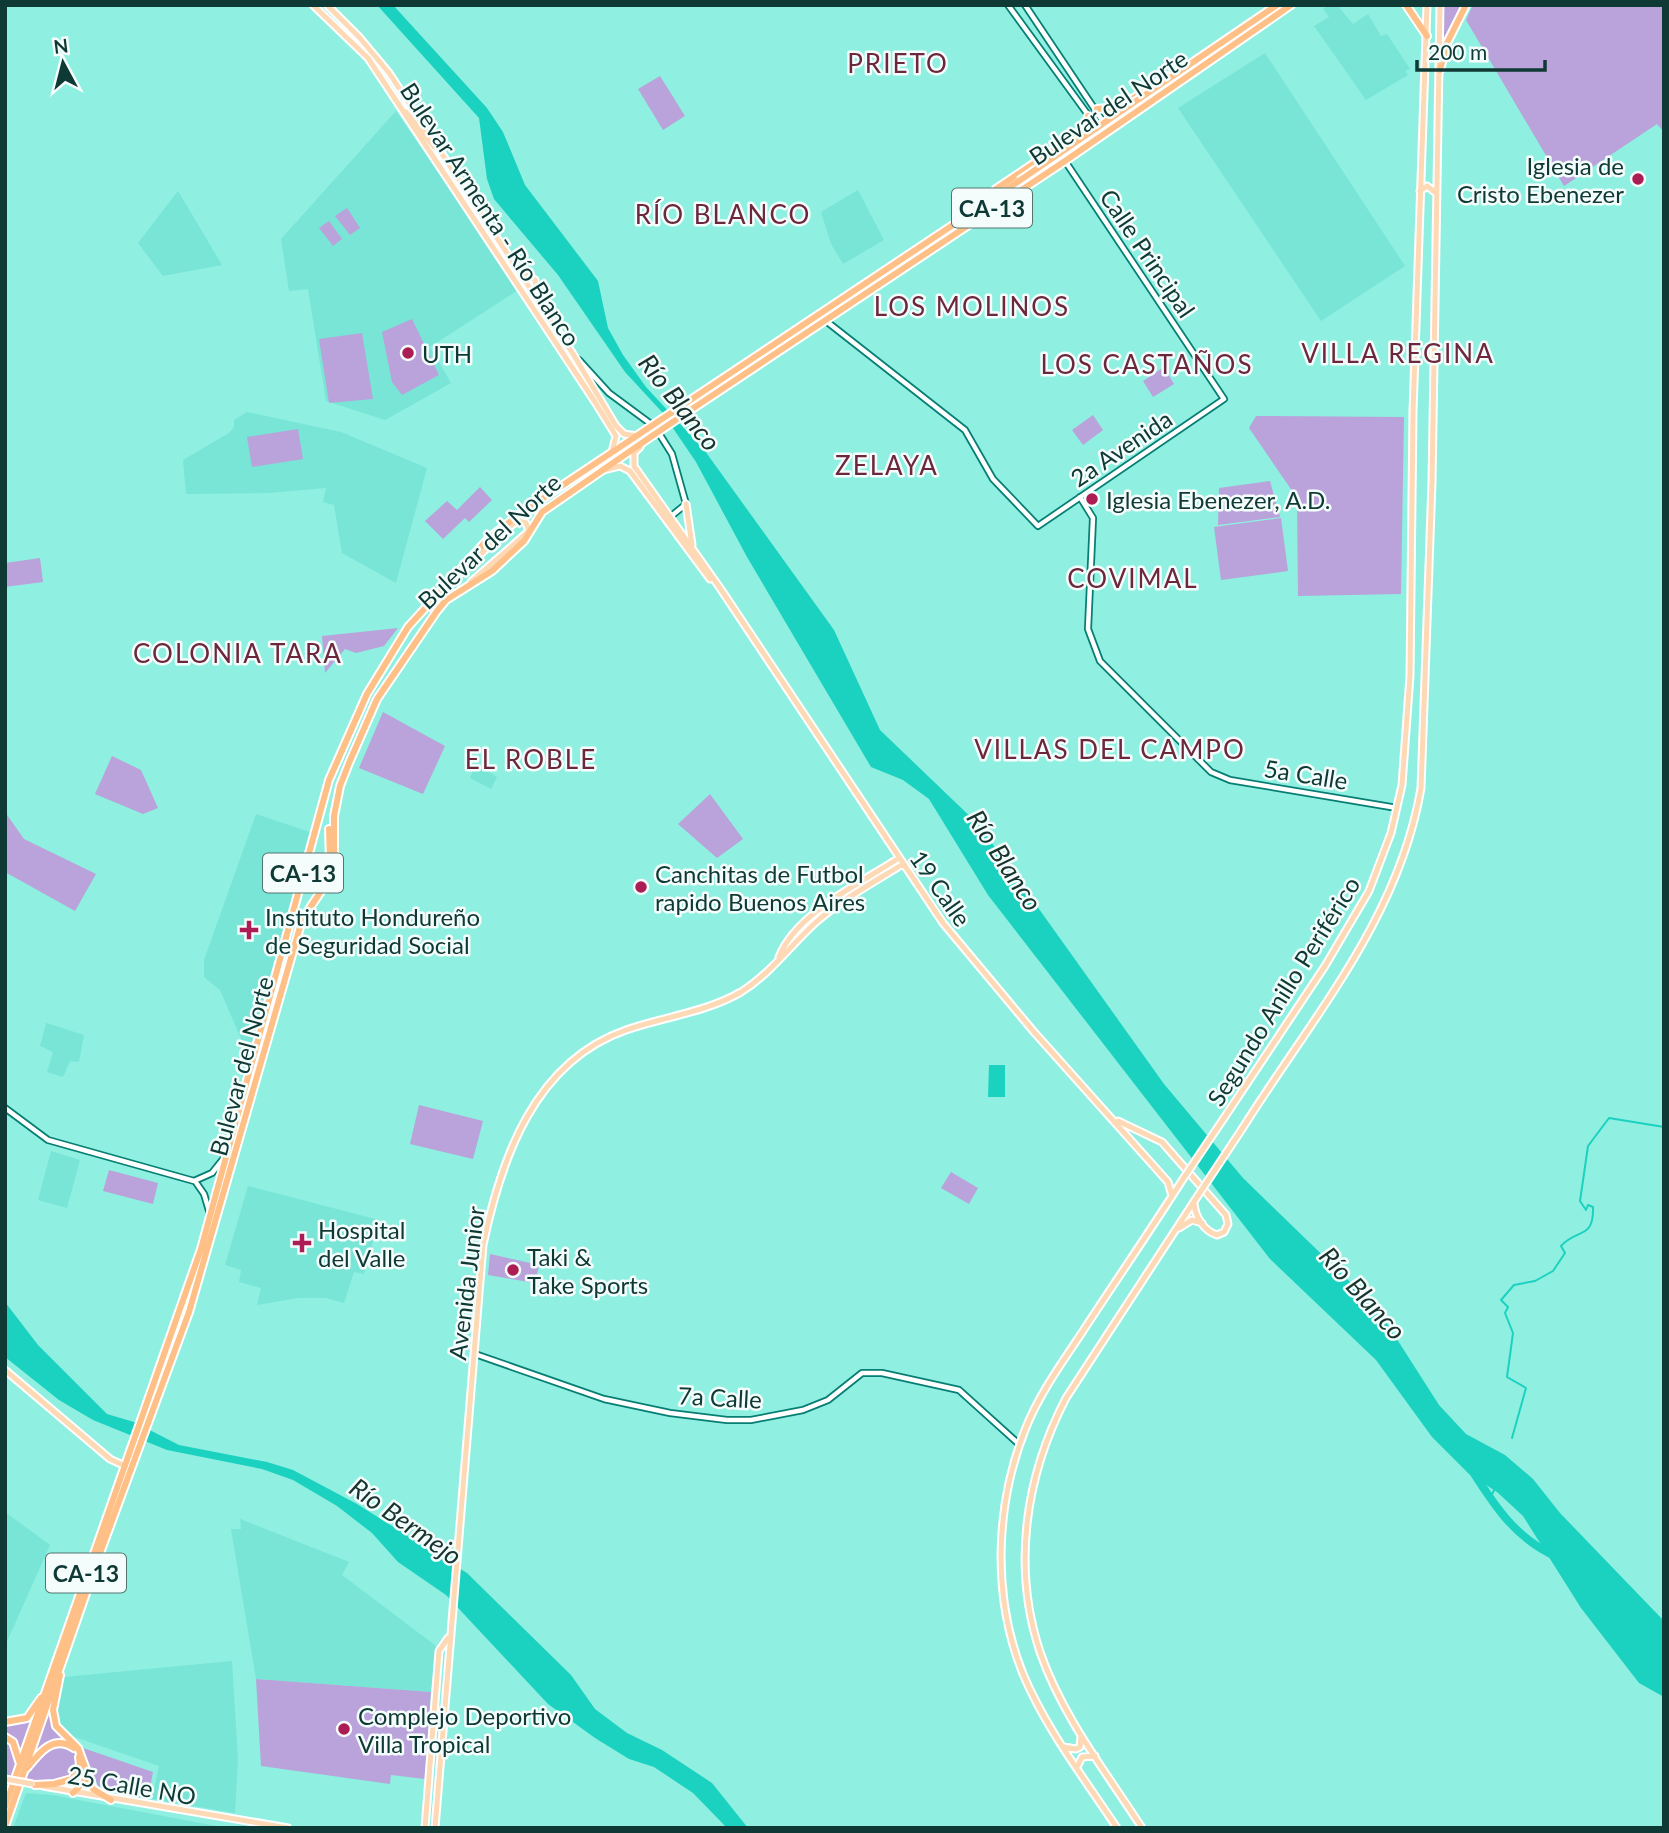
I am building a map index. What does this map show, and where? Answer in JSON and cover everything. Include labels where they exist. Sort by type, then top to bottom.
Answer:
[{"type":"highway","name":"Bulevar del Norte","points":[[146,1420],[230,1150],[329,780],[377,678],[408,627],[486,542],[521,513],[1019,181],[1277,5]]},
{"type":"highway","name":"Bulevar del Norte","points":[[5,1826],[132,1458],[206,1256],[302,920],[323,888],[334,861],[334,816],[340,786],[377,699],[446,600],[492,570],[530,535],[542,512],[1065,161],[1292,5]]},
{"type":"highway","points":[[1406,5],[1427,36]]},
{"type":"highway","points":[[1440,70],[1447,43],[1466,5]]},
{"type":"highway","points":[[1097,109],[1111,109],[1178,68],[1187,67]]},
{"type":"highway","points":[[1015,193],[1095,136],[1179,83]]},
{"type":"highway","points":[[1111,109],[1108,118],[1116,122]]},
{"type":"highway","points":[[1085,129],[1088,116]]},
{"type":"highway","points":[[987,202],[996,189],[1085,129],[1093,127],[1095,136]]},
{"type":"highway","points":[[340,786],[330,819],[330,860],[323,882],[314,888],[307,880],[321,814],[335,769],[377,678]]},
{"type":"highway","name":"Bulevar del Norte","points":[[5,1807],[125,1466],[132,1458]]},
{"type":"highway","points":[[61,1665],[53,1720],[61,1733],[78,1748],[93,1789],[111,1800]]},
{"type":"highway","points":[[5,1722],[26,1718],[47,1691]]},
{"type":"highway","points":[[5,1737],[13,1742],[20,1765]]},
{"type":"highway","points":[[24,1773],[48,1745],[64,1742],[72,1746],[80,1765],[72,1779],[54,1784],[34,1785]]},
{"type":"highway","points":[[73,1793],[84,1782],[86,1772]]},
{"type":"main road","name":"Bulevar Armenta - Río Blanco","points":[[313,5],[360,49],[619,434]]},
{"type":"main road","name":"Bulevar Armenta - Río Blanco","points":[[327,5],[383,65],[573,354],[619,434]]},
{"type":"main road","name":"Segundo Anillo Periférico","points":[[1116,1828],[1064,1747],[1023,1673],[1006,1608],[1002,1553],[1003,1517],[1020,1445],[1039,1402],[1350,925],[1384,856],[1398,808],[1410,676],[1419,193],[1425,129],[1427,5]]},
{"type":"main road","name":"Segundo Anillo Periférico","points":[[1142,1828],[1081,1734],[1050,1675],[1034,1629],[1025,1554],[1029,1500],[1044,1445],[1066,1398],[1370,933],[1408,850],[1421,788],[1432,482],[1440,5]]},
{"type":"main road","points":[[404,112],[408,113],[428,141],[439,151]]},
{"type":"main road","points":[[1419,193],[1427,186],[1436,193]]},
{"type":"main road","points":[[493,247],[524,290],[531,290]]},
{"type":"main road","points":[[571,366],[578,369],[599,399]]},
{"type":"main road","points":[[610,454],[616,446],[619,434],[637,436]]},
{"type":"main road","name":"19 Calle","points":[[644,442],[634,453],[634,466],[703,571],[720,588]]},
{"type":"main road","name":"19 Calle","points":[[602,470],[620,466],[630,471],[692,548],[901,861],[965,951],[1168,1182],[1172,1196]]},
{"type":"main road","points":[[686,504],[692,548]]},
{"type":"main road","points":[[435,595],[513,524],[519,521],[526,523],[529,531],[525,535],[446,600]]},
{"type":"main road","points":[[1410,676],[1417,678],[1424,675]]},
{"type":"main road","points":[[1408,690],[1416,687],[1423,690]]},
{"type":"main road","name":"Avenida Junior","points":[[435,1828],[448,1638],[483,1245],[498,1181],[527,1116],[551,1081],[593,1045],[624,1031],[724,1001],[754,983],[817,921],[901,861]]},
{"type":"main road","points":[[1115,1120],[1162,1142],[1224,1212],[1228,1224],[1224,1232],[1217,1235],[1202,1223],[1189,1221],[1175,1231]]},
{"type":"main road","points":[[1168,1182],[1183,1180]]},
{"type":"main road","points":[[1194,1201],[1202,1223]]},
{"type":"main road","points":[[5,1370],[100,1452],[125,1466]]},
{"type":"main road","name":"Avenida Junior","points":[[425,1828],[439,1651],[448,1638]]},
{"type":"main road","points":[[1064,1747],[1080,1747],[1081,1734]]},
{"type":"main road","points":[[1077,1767],[1082,1757],[1096,1756]]},
{"type":"main road","name":"25 Calle NO","points":[[5,1779],[111,1800],[288,1828]]},
{"type":"street","points":[[1009,5],[1088,116],[1105,130]]},
{"type":"street","points":[[1025,5],[1097,109],[1105,130]]},
{"type":"street","name":"Calle Principal","points":[[1065,161],[1224,399]]},
{"type":"street","name":"2a Avenida","points":[[826,321],[965,430],[993,479],[1038,526],[1224,399]]},
{"type":"street","points":[[573,354],[614,397],[655,427],[671,454],[686,504],[668,519]]},
{"type":"street","points":[[599,399],[614,397]]},
{"type":"street","name":"5a Calle","points":[[1080,497],[1093,518],[1088,629],[1100,661],[1210,772],[1230,780],[1398,808]]},
{"type":"street","points":[[5,1108],[54,1142],[194,1181],[204,1194],[210,1219]]},
{"type":"street","points":[[194,1181],[212,1173],[230,1150]]},
{"type":"street","name":"7a Calle","points":[[475,1354],[603,1398],[670,1413],[727,1420],[776,1417],[803,1409],[828,1400],[862,1373],[882,1373],[959,1391],[1020,1445]]},
{"type":"shaded area","points":[[377,5],[393,5],[487,108],[503,132],[525,185],[598,281],[608,328],[623,355],[646,387],[705,451],[834,630],[880,730],[979,825],[1164,1084],[1243,1178],[1377,1308],[1439,1405],[1466,1434],[1505,1455],[1533,1479],[1560,1513],[1664,1621],[1664,1697],[1639,1683],[1581,1608],[1523,1516],[1497,1492],[1469,1474],[1432,1437],[1376,1360],[1270,1259],[988,895],[929,799],[903,780],[871,767],[747,557],[696,462],[662,412],[625,372],[558,275],[494,199],[487,179],[479,118]]},
{"type":"shaded area","points":[[1329,5],[1337,5],[1353,24],[1368,14],[1381,36],[1387,34],[1410,69],[1405,71],[1408,75],[1366,100],[1314,26],[1329,17],[1323,9]]},
{"type":"shaded area","points":[[1442,5],[1465,5],[1441,53]]},
{"type":"shaded area","points":[[1473,5],[1664,5],[1664,132],[1657,124],[1564,186],[1466,20]]},
{"type":"shaded area","points":[[1265,53],[1405,266],[1321,321],[1178,108]]},
{"type":"shaded area","points":[[660,76],[685,116],[663,130],[638,89]]},
{"type":"shaded area","points":[[396,111],[518,290],[430,347],[451,383],[385,420],[326,401],[308,289],[289,291],[281,239]]},
{"type":"shaded area","points":[[858,190],[884,240],[843,264],[831,244],[821,212]]},
{"type":"shaded area","points":[[178,191],[222,265],[163,276],[138,243]]},
{"type":"shaded area","points":[[347,208],[360,228],[350,235],[335,216]]},
{"type":"shaded area","points":[[329,221],[342,239],[333,246],[319,228]]},
{"type":"shaded area","name":"UTH","points":[[412,319],[439,375],[402,395],[392,382],[382,332]]},
{"type":"shaded area","points":[[362,333],[373,399],[329,403],[319,339]]},
{"type":"shaded area","points":[[1164,367],[1174,384],[1153,397],[1143,381]]},
{"type":"shaded area","points":[[247,412],[341,432],[427,468],[396,583],[342,553],[334,505],[323,502],[326,488],[268,493],[186,494],[183,460],[229,433],[234,427],[234,420]]},
{"type":"shaded area","points":[[1093,415],[1103,430],[1083,445],[1072,430]]},
{"type":"shaded area","points":[[1256,416],[1404,417],[1401,594],[1298,596],[1297,498],[1249,428]]},
{"type":"shaded area","points":[[298,429],[303,459],[252,467],[247,437]]},
{"type":"shaded area","points":[[1270,481],[1280,517],[1218,525],[1219,488]]},
{"type":"shaded area","points":[[480,487],[492,500],[469,522],[465,518],[443,539],[425,521],[447,501],[457,510]]},
{"type":"shaded area","points":[[1281,518],[1288,571],[1221,580],[1214,527]]},
{"type":"shaded area","points":[[40,558],[43,582],[5,587],[5,563]]},
{"type":"shaded area","points":[[398,628],[384,646],[356,653],[345,649],[325,673],[322,636]]},
{"type":"shaded area","points":[[383,712],[445,746],[423,794],[359,768]]},
{"type":"shaded area","points":[[112,756],[141,770],[158,808],[143,814],[95,794]]},
{"type":"shaded area","points":[[476,764],[497,777],[491,789],[470,778]]},
{"type":"shaded area","points":[[710,794],[743,839],[717,858],[678,824]]},
{"type":"shaded area","points":[[5,812],[24,839],[96,874],[75,911],[5,872]]},
{"type":"shaded area","name":"Instituto Hondureño de Seguridad Social","points":[[256,814],[310,832],[248,1055],[220,990],[204,977],[204,960]]},
{"type":"shaded area","points":[[46,1023],[84,1035],[79,1062],[70,1061],[63,1077],[47,1072],[53,1052],[40,1046]]},
{"type":"shaded area","points":[[989,1065],[1005,1065],[1005,1097],[988,1097]]},
{"type":"shaded area","points":[[419,1105],[483,1121],[473,1159],[410,1144]]},
{"type":"shaded area","points":[[51,1151],[80,1160],[67,1208],[38,1200]]},
{"type":"shaded area","points":[[109,1170],[158,1183],[153,1204],[103,1191]]},
{"type":"shaded area","points":[[951,1172],[978,1188],[969,1204],[941,1188]]},
{"type":"shaded area","name":"Hospital del Valle","points":[[248,1186],[379,1220],[364,1274],[354,1272],[344,1303],[326,1298],[298,1298],[257,1305],[261,1288],[239,1282],[241,1270],[225,1265]]},
{"type":"shaded area","name":"Taki & Take Sports","points":[[490,1254],[539,1265],[535,1283],[488,1275]]},
{"type":"shaded area","points":[[5,1302],[38,1345],[107,1414],[134,1422],[179,1445],[267,1462],[293,1470],[357,1504],[467,1573],[571,1675],[595,1709],[627,1733],[662,1750],[712,1783],[748,1828],[727,1828],[693,1793],[654,1767],[629,1759],[548,1704],[446,1595],[398,1562],[372,1533],[337,1506],[293,1480],[262,1469],[167,1450],[93,1420],[59,1400],[5,1357]]},
{"type":"shaded area","points":[[5,1512],[50,1545],[5,1646]]},
{"type":"shaded area","points":[[240,1519],[349,1562],[342,1575],[436,1646],[431,1692],[256,1679],[231,1529],[241,1529]]},
{"type":"shaded area","points":[[232,1661],[238,1760],[235,1813],[152,1799],[159,1766],[66,1734],[56,1716],[64,1677]]},
{"type":"shaded area","name":"Complejo Deportivo Villa Tropical","points":[[256,1679],[431,1692],[425,1779],[391,1775],[390,1784],[261,1766]]},
{"type":"shaded area","points":[[57,1685],[51,1721],[71,1744],[53,1741],[32,1759]]},
{"type":"shaded area","points":[[39,1705],[21,1754],[15,1740],[5,1735],[5,1724],[29,1719]]},
{"type":"shaded area","points":[[5,1739],[12,1743],[18,1762],[12,1778],[5,1776]]},
{"type":"shaded area","points":[[55,1744],[68,1748],[75,1754],[76,1764],[71,1777],[40,1783],[25,1780],[38,1758]]},
{"type":"shaded area","points":[[83,1748],[153,1772],[148,1799],[98,1786]]},
{"type":"shaded area","points":[[26,1793],[52,1795],[227,1828],[13,1828]]},
{"type":"waterway","points":[[1512,1438],[1526,1388],[1507,1377],[1513,1333],[1505,1313],[1508,1307],[1501,1300],[1514,1285],[1535,1281],[1553,1271],[1565,1253],[1561,1246],[1588,1229],[1591,1224],[1593,1207],[1588,1205],[1586,1210],[1580,1201],[1588,1146],[1609,1118],[1664,1127]]},
{"type":"waterway","name":"Río Blanco","points":[[1473,1472],[1508,1521],[1541,1549],[1555,1556]]},
{"type":"waterway","name":"Río Blanco","points":[[1490,1499],[1494,1490]]},
{"type":"place","name":"Iglesia de Cristo Ebenezer","points":[[1638,179]]},
{"type":"place","name":"UTH","points":[[408,353]]},
{"type":"place","name":"Iglesia Ebenezer, A.D.","points":[[1092,499]]},
{"type":"place","name":"Canchitas de Futbol rapido Buenos Aires","points":[[641,887]]},
{"type":"place","name":"Instituto Hondureño de Seguridad Social","points":[[249,930]]},
{"type":"place","name":"Hospital del Valle","points":[[302,1243]]},
{"type":"place","name":"Taki & Take Sports","points":[[513,1270]]},
{"type":"place","name":"Complejo Deportivo Villa Tropical","points":[[344,1729]]},
{"type":"district","name":"PRIETO","points":[[898,63]]},
{"type":"district","name":"RÍO BLANCO","points":[[723,214]]},
{"type":"district","name":"LOS MOLINOS","points":[[972,306]]},
{"type":"district","name":"VILLA REGINA","points":[[1398,353]]},
{"type":"district","name":"LOS CASTAÑOS","points":[[1147,364]]},
{"type":"district","name":"ZELAYA","points":[[887,465]]},
{"type":"district","name":"COVIMAL","points":[[1133,578]]},
{"type":"district","name":"COLONIA TARA","points":[[238,653]]},
{"type":"district","name":"VILLAS DEL CAMPO","points":[[1110,749]]},
{"type":"district","name":"EL ROBLE","points":[[531,759]]},
{"type":"water label","name":"Río Bermejo","points":[[406,1521]]}]
